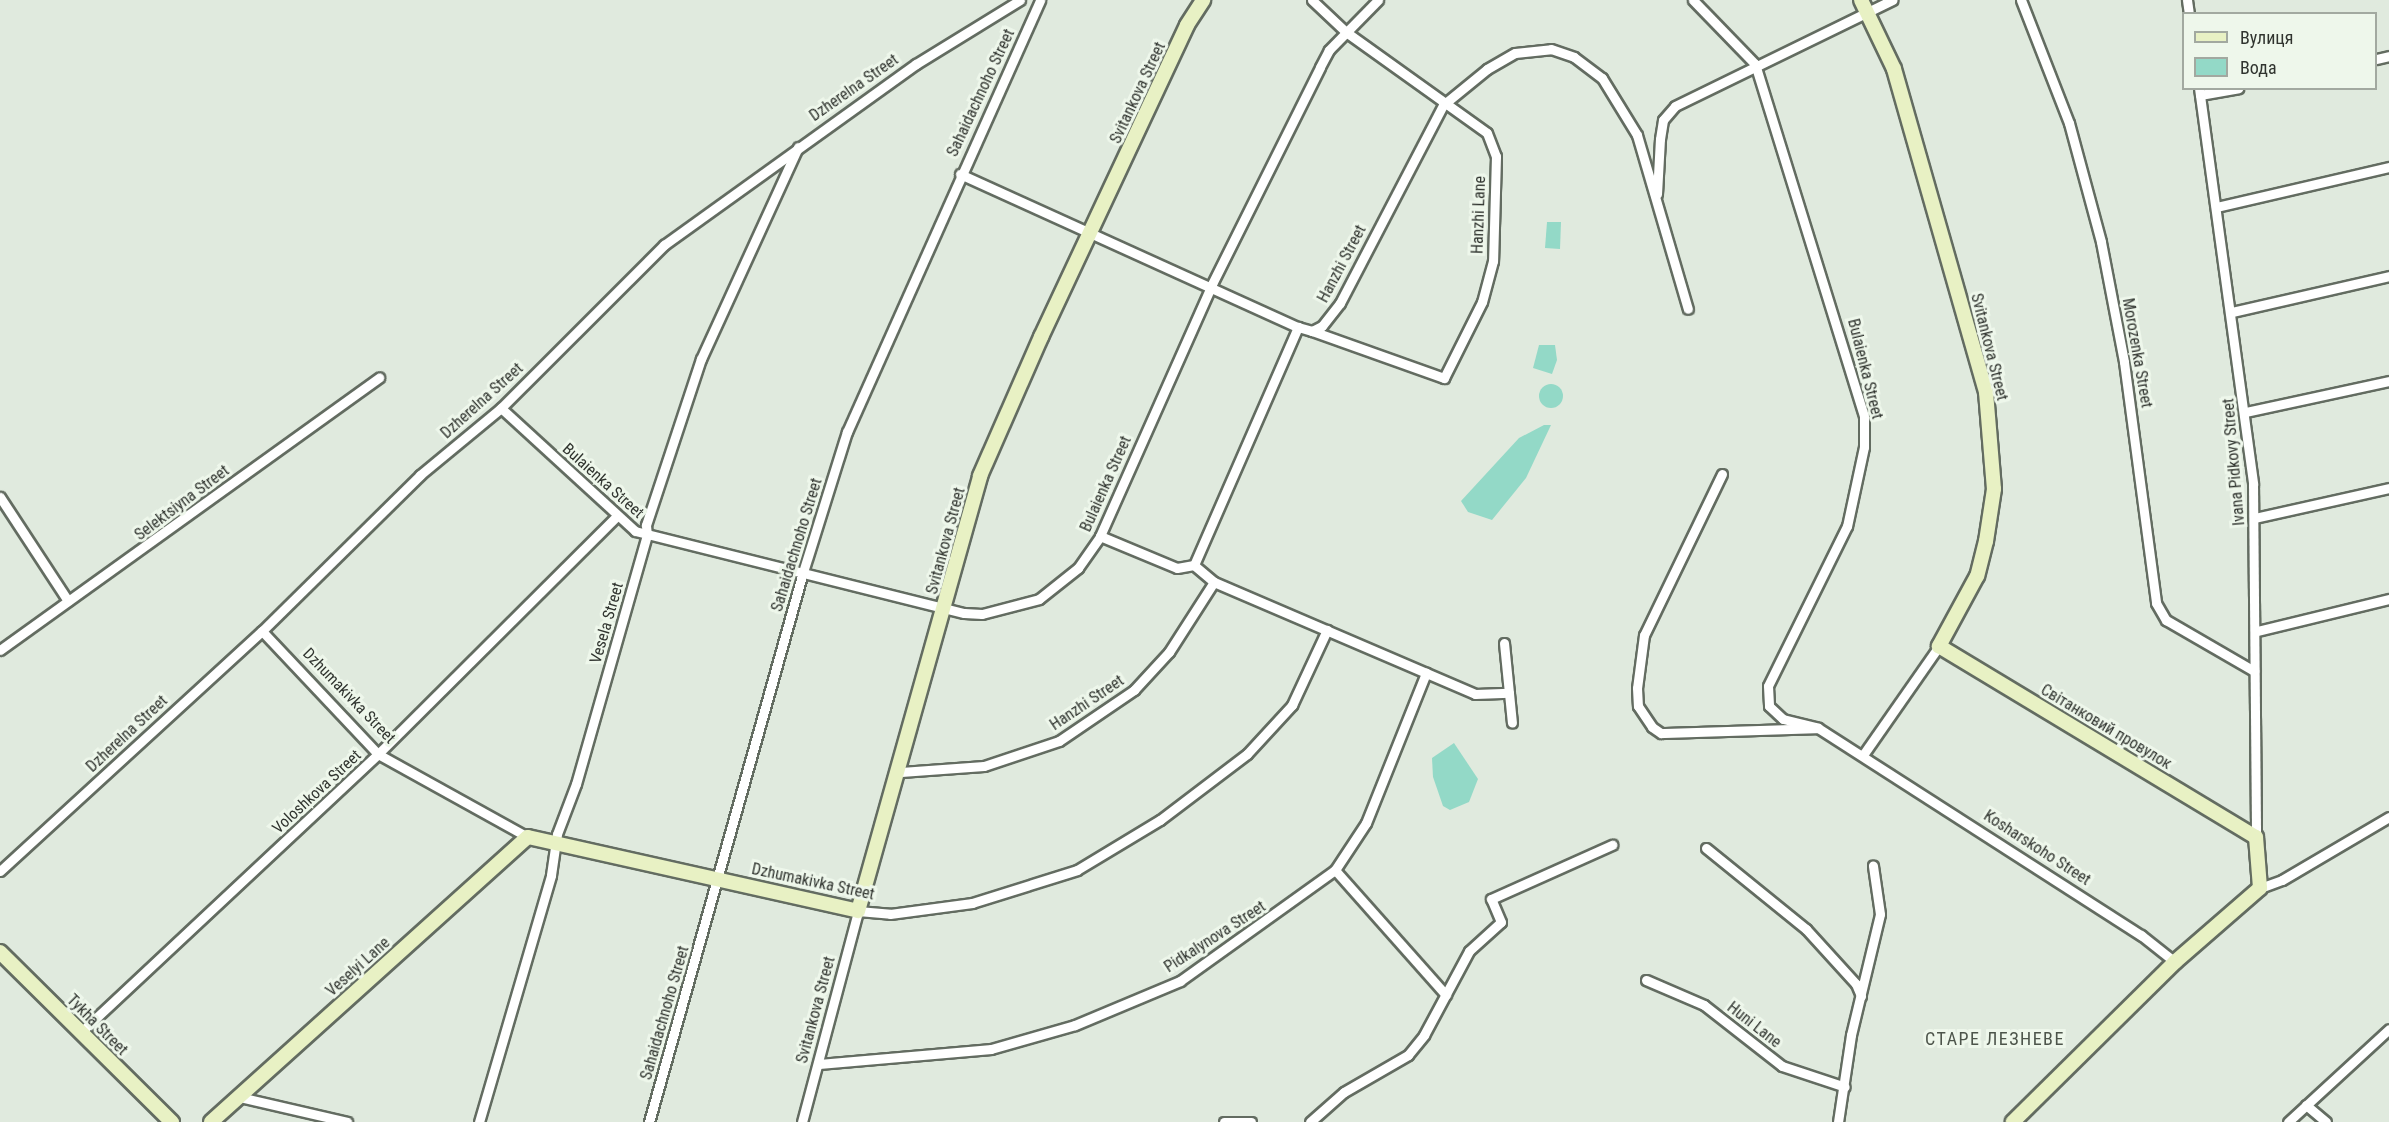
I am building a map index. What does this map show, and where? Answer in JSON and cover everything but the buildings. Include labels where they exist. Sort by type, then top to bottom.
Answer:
[{"type":"street","name":"Dzherelna Street","points":[[0,872],[262,631],[420,475],[501,408],[664,245],[799,145],[934,52],[1020,0]]},
{"type":"street","name":"Sahaidachnoho Street","points":[[650,1122],[803,572],[847,432],[960,174],[1040,0]]},
{"type":"street","name":"Svitankova Street","points":[[802,1122],[858,911],[901,772],[980,476],[1187,25],[1203,0]]},
{"type":"street","name":"Hanzhi Lane","points":[[1312,0],[1346,32],[1443,105],[1487,133],[1496,156],[1493,261],[1482,302],[1444,378],[1312,331]]},
{"type":"street","name":"Bulaienka Street","points":[[501,408],[635,531],[945,609],[982,614],[1039,599],[1078,568],[1100,536],[1212,284],[1329,50],[1377,0]]},
{"type":"street","name":"Bulaienka Street","points":[[1693,0],[1755,64],[1864,416],[1864,447],[1847,526],[1768,686],[1769,706],[1783,719],[1818,728]]},
{"type":"street","points":[[1657,203],[1664,120],[1675,106],[1864,4],[1892,0]]},
{"type":"street","name":"Morozenka Street","points":[[2021,0],[2069,123],[2101,242],[2128,386],[2156,603],[2166,620],[2254,671]]},
{"type":"street","name":"Svitankova Street","points":[[1863,755],[1939,646],[1977,576],[1986,541],[1994,489],[1986,392],[1914,132],[1894,69],[1864,4]]},
{"type":"street","name":"Hanzhi Street","points":[[1312,331],[1340,303],[1443,105],[1487,69],[1515,53],[1551,49],[1574,57],[1602,78],[1623,106],[1657,203],[1688,309]]},
{"type":"street","points":[[2199,92],[2218,90]]},
{"type":"street","name":"Ivana Pidkovy Street","points":[[2199,92],[2246,412],[2255,518],[2256,837]]},
{"type":"street","name":"Vesela Street","points":[[479,1122],[551,875],[557,840],[647,535],[646,525],[701,359],[799,145]]},
{"type":"street","points":[[2216,207],[2389,167]]},
{"type":"street","points":[[960,174],[1212,284],[1298,327],[1312,331]]},
{"type":"street","points":[[2232,312],[2389,276]]},
{"type":"street","points":[[1194,565],[1298,327]]},
{"type":"street","name":"Selektsiyna Street","points":[[0,650],[379,378]]},
{"type":"street","points":[[2246,412],[2389,381]]},
{"type":"street","points":[[1722,474],[1644,635],[1637,666],[1638,705],[1661,733],[1818,728]]},
{"type":"street","points":[[2255,518],[2389,488]]},
{"type":"street","points":[[0,497],[68,601]]},
{"type":"street","name":"Voloshkova Street","points":[[81,1032],[378,754],[618,516]]},
{"type":"street","points":[[1100,536],[1177,568],[1194,565]]},
{"type":"street","points":[[1194,565],[1214,582],[1475,694],[1509,693]]},
{"type":"street","name":"Hanzhi Street","points":[[901,772],[984,766],[1059,741],[1134,690],[1194,620],[1214,582]]},
{"type":"street","points":[[2256,631],[2389,599]]},
{"type":"street","name":"Dzhumakivka Street","points":[[262,631],[378,754],[528,837],[557,840],[858,911],[890,914],[972,903],[1077,870],[1142,831],[1254,746],[1292,705],[1327,630]]},
{"type":"street","points":[[1504,643],[1512,723]]},
{"type":"street","name":"Світанковий провулок","points":[[1939,646],[2256,837]]},
{"type":"street","name":"Pidkalynova Street","points":[[819,1064],[992,1049],[1075,1025],[1180,981],[1335,870],[1366,823],[1426,673]]},
{"type":"street","name":"Kosharskoho Street","points":[[1818,728],[1863,755],[2175,962]]},
{"type":"street","points":[[2013,1122],[2175,962],[2260,888],[2282,879],[2389,817]]},
{"type":"street","name":"Veselyi Lane","points":[[211,1122],[528,837]]},
{"type":"street","points":[[2256,837],[2260,888]]},
{"type":"street","points":[[1310,1122],[1344,1092],[1408,1055],[1446,995],[1470,951],[1501,922],[1491,899],[1612,845]]},
{"type":"street","points":[[1706,848],[1806,929],[1837,960],[1861,996]]},
{"type":"street","points":[[1838,1122],[1861,996],[1880,914],[1873,866]]},
{"type":"street","points":[[1335,870],[1446,995]]},
{"type":"street","name":"Tykha Street","points":[[0,952],[172,1122]]},
{"type":"street","name":"Huni Lane","points":[[1646,980],[1704,1005],[1782,1066],[1845,1087]]},
{"type":"street","points":[[2288,1122],[2389,1029]]},
{"type":"street","points":[[239,1097],[304,1117],[347,1122]]},
{"type":"street","points":[[2306,1104],[2326,1122]]},
{"type":"street","points":[[1224,1122],[1251,1122]]},
{"type":"water","points":[[1547,222],[1561,222],[1560,249],[1545,248]]},
{"type":"water","points":[[1539,345],[1555,345],[1557,360],[1552,374],[1533,368]]},
{"type":"water","points":[[1551,384],[1556,385],[1562,391],[1562,401],[1556,407],[1551,408],[1546,407],[1540,401],[1539,396],[1540,391],[1546,385]]},
{"type":"water","points":[[1544,425],[1551,425],[1526,478],[1492,520],[1468,512],[1461,501],[1519,438]]},
{"type":"water","points":[[1454,743],[1478,779],[1469,802],[1450,810],[1443,806],[1433,777],[1432,758]]},
{"type":"district","name":"СТАРЕ ЛЕЗНЕВЕ","points":[[1995,1039]]}]
